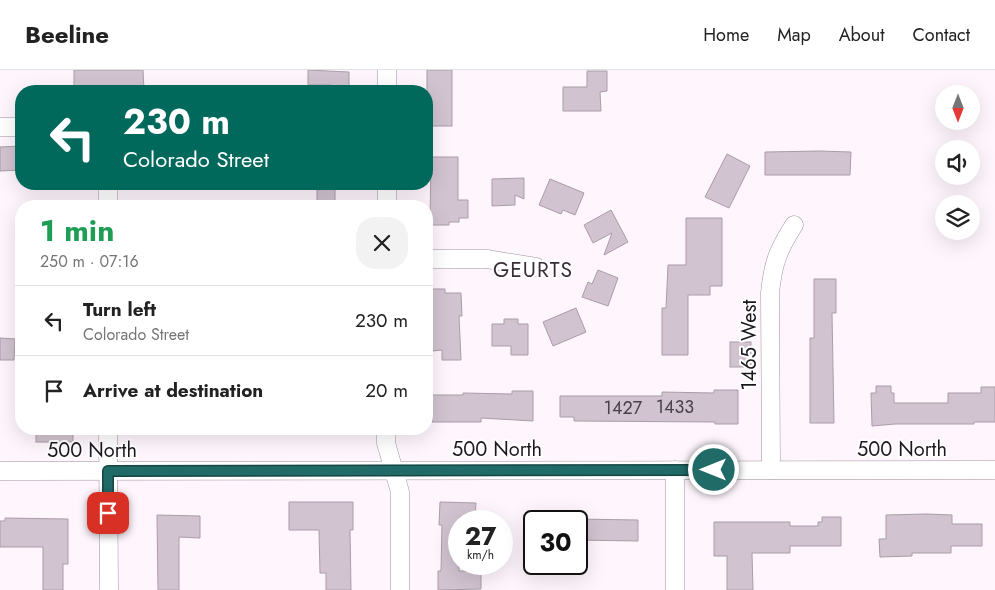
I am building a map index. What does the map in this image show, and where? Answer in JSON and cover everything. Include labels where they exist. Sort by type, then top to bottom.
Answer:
[{"type":"street","points":[[387,70],[387,85]]},
{"type":"street","points":[[0,127],[15,127]]},
{"type":"street","name":"1465 West","points":[[771,470],[771,278],[779,248],[794,226]]},
{"type":"street","points":[[433,259],[493,259],[536,267]]},
{"type":"street","points":[[108,435],[109,590]]},
{"type":"street","points":[[386,435],[386,443],[400,492],[400,590]]},
{"type":"street","points":[[675,470],[676,590]]},
{"type":"street","name":"500 North","points":[[0,471],[995,470]]},
{"type":"building","points":[[74,70],[143,70],[144,85],[74,85]]},
{"type":"building","points":[[308,70],[349,72],[349,85],[308,85]]},
{"type":"building","points":[[427,70],[452,70],[452,126],[433,126],[433,85],[427,85]]},
{"type":"building","points":[[587,71],[607,71],[607,91],[600,92],[601,111],[563,111],[563,87],[587,87]]},
{"type":"building","points":[[15,146],[15,170],[0,171],[0,147]]},
{"type":"building","points":[[765,152],[851,152],[850,175],[765,175]]},
{"type":"building","points":[[727,154],[750,166],[729,208],[705,197]]},
{"type":"building","points":[[433,157],[458,157],[458,200],[468,200],[468,218],[459,218],[459,222],[449,222],[449,225],[433,225],[433,200],[430,200],[431,190],[433,190]]},
{"type":"building","points":[[524,178],[524,199],[515,195],[515,205],[492,206],[492,179]]},
{"type":"building","points":[[550,179],[584,193],[575,215],[563,210],[561,214],[539,205]]},
{"type":"building","points":[[317,190],[335,190],[335,200],[317,200]]},
{"type":"building","points":[[611,210],[628,242],[604,255],[612,233],[593,243],[584,225]]},
{"type":"building","points":[[686,218],[722,218],[722,286],[710,286],[710,295],[688,295],[688,355],[662,355],[662,308],[666,308],[668,265],[686,265]]},
{"type":"building","points":[[598,270],[618,278],[608,306],[582,297],[588,282],[592,284]]},
{"type":"building","points":[[814,279],[836,279],[836,313],[832,313],[834,423],[810,423],[810,338],[814,338]]},
{"type":"building","points":[[433,289],[445,289],[445,293],[461,293],[462,316],[459,316],[461,360],[442,360],[442,350],[433,351]]},
{"type":"building","points":[[576,308],[586,332],[553,346],[543,322]]},
{"type":"building","points":[[504,319],[518,319],[518,324],[528,324],[528,355],[511,355],[511,346],[492,346],[492,324],[504,324]]},
{"type":"building","points":[[0,338],[15,339],[14,360],[0,360]]},
{"type":"building","points":[[730,342],[751,342],[751,367],[730,367]]},
{"type":"building","points":[[876,386],[891,386],[891,393],[894,393],[894,403],[948,403],[948,393],[981,393],[981,387],[995,387],[995,422],[872,426],[871,393],[876,393]]},
{"type":"building","points":[[714,390],[738,390],[738,424],[715,424],[715,422],[574,421],[574,417],[560,417],[560,396],[662,396],[662,392],[714,393]]},
{"type":"building","points":[[512,391],[533,391],[533,421],[481,418],[481,422],[433,422],[433,395],[463,395],[463,393],[512,394]]},
{"type":"building","points":[[36,435],[73,435],[73,442],[36,442]]},
{"type":"building","points":[[289,502],[353,502],[353,530],[350,530],[351,590],[326,590],[326,573],[320,573],[319,530],[289,530]]},
{"type":"building","points":[[440,502],[476,503],[476,510],[448,510],[448,575],[481,575],[481,589],[438,590],[438,571],[441,571],[442,525],[439,525]]},
{"type":"building","points":[[157,515],[200,516],[200,538],[179,537],[179,590],[158,590]]},
{"type":"building","points":[[886,515],[952,515],[952,524],[982,524],[982,546],[951,546],[951,553],[912,553],[912,556],[880,557],[879,539],[886,539]]},
{"type":"building","points":[[822,517],[841,517],[841,546],[790,546],[790,553],[752,553],[753,590],[727,590],[727,556],[714,556],[714,522],[790,522],[790,526],[818,526],[818,522],[822,522]]},
{"type":"building","points":[[5,518],[68,519],[68,564],[63,564],[63,590],[43,590],[43,547],[0,547],[0,521],[5,521]]},
{"type":"building","points":[[588,519],[638,520],[638,541],[588,540]]},
{"type":"district","name":"GEURTS","points":[[533,270]]},
{"type":"route","points":[[108,513],[108,471],[714,470]]}]
